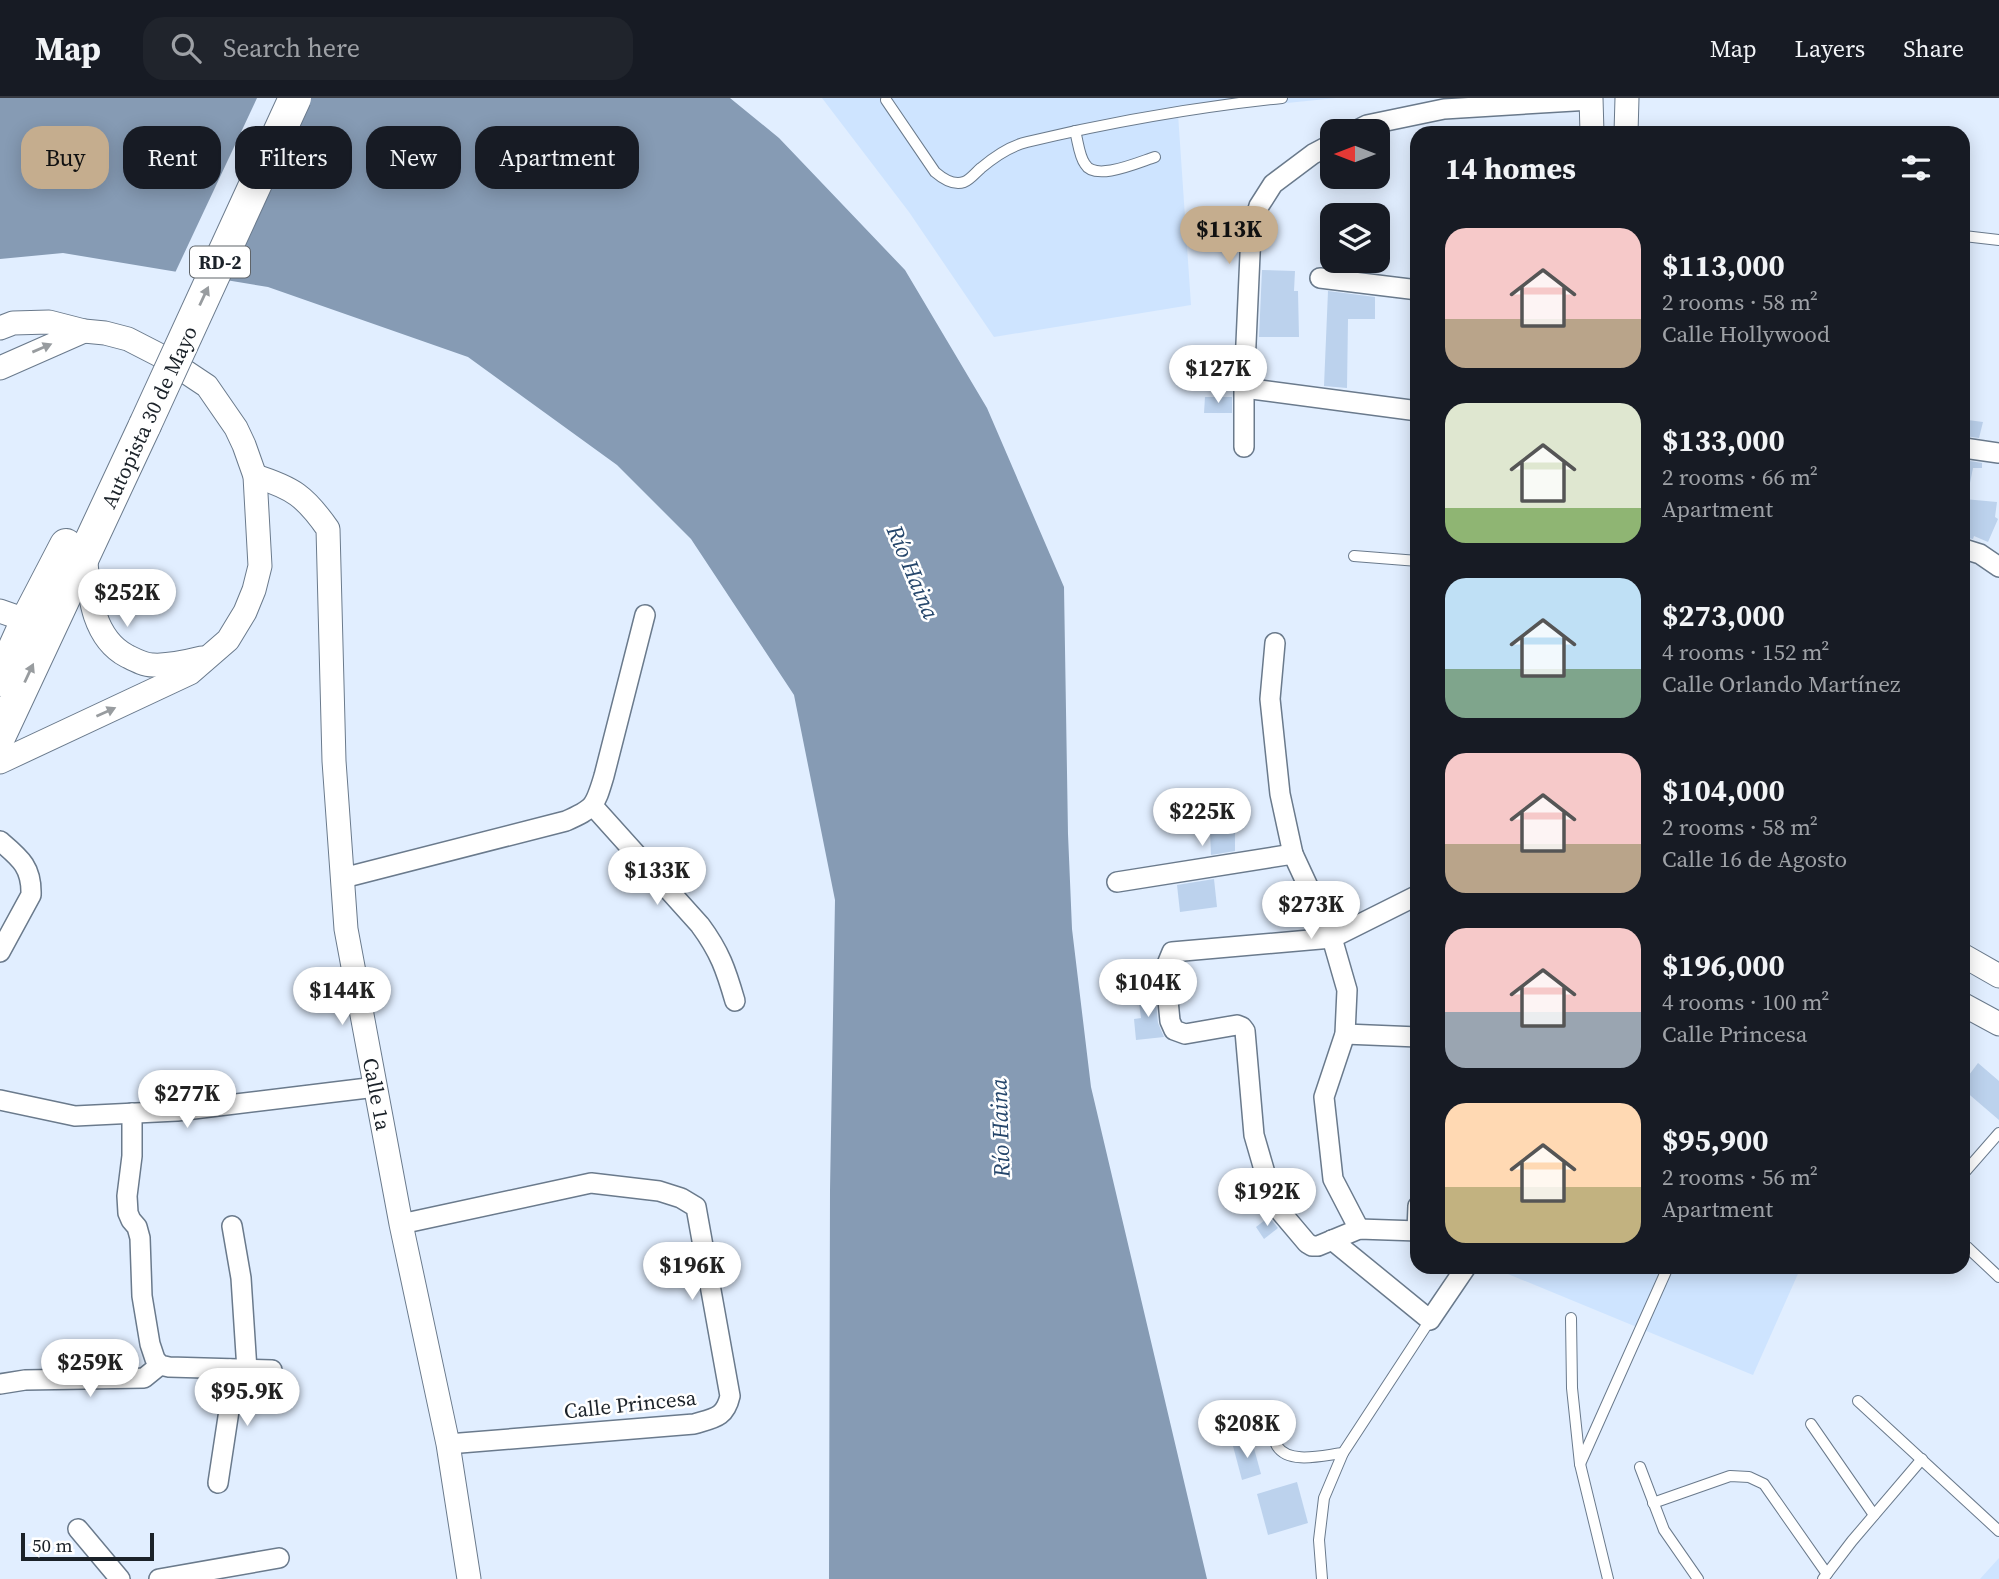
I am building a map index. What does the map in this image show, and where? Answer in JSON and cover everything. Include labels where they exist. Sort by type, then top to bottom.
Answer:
[{"type":"highway","name":"Autopista 30 de Mayo","points":[[0,735],[26,620],[85,554],[136,419],[272,98]]},
{"type":"highway","name":"Autopista 30 de Mayo","points":[[0,680],[26,620],[136,419],[295,98]]},
{"type":"street","points":[[1626,126],[1627,98]]},
{"type":"street","points":[[1390,120],[1444,109],[1591,99],[1592,126]]},
{"type":"street","points":[[1244,447],[1251,232],[1259,206],[1273,184],[1320,150]]},
{"type":"street","points":[[1320,278],[1410,289]]},
{"type":"street","points":[[0,328],[13,323],[49,323],[128,339],[165,358],[206,386],[236,428],[255,476],[260,566],[245,612],[228,640],[190,673],[0,762]]},
{"type":"street","points":[[0,368],[84,331]]},
{"type":"street","points":[[1244,388],[1410,410]]},
{"type":"street","points":[[1970,449],[1999,453]]},
{"type":"street","name":"Calle 1a","points":[[255,476],[292,490],[312,506],[328,529],[334,761],[346,929],[401,1224],[448,1444],[469,1579]]},
{"type":"street","points":[[1970,551],[1980,554],[1999,567]]},
{"type":"street","points":[[85,554],[90,599],[109,643],[121,653],[151,666],[208,657]]},
{"type":"street","points":[[343,878],[566,821],[593,806],[604,776],[645,615]]},
{"type":"street","points":[[1275,643],[1270,699],[1279,794],[1293,854],[1332,938],[1347,990],[1345,1034],[1324,1097],[1333,1179],[1359,1229]]},
{"type":"street","points":[[593,806],[714,943],[724,964],[735,1001]]},
{"type":"street","points":[[0,841],[19,857],[28,869],[31,886],[31,895],[0,951]]},
{"type":"street","points":[[1117,882],[1293,854]]},
{"type":"street","points":[[1410,899],[1332,938],[1172,953],[1165,969],[1170,1021],[1174,1030],[1185,1034],[1237,1025],[1245,1031],[1254,1135],[1274,1204],[1312,1246],[1359,1229],[1410,1231]]},
{"type":"street","points":[[1970,959],[1999,976]]},
{"type":"street","points":[[1970,1008],[1999,1024]]},
{"type":"street","points":[[1345,1034],[1410,1037]]},
{"type":"street","points":[[0,1100],[75,1116],[177,1111],[376,1087]]},
{"type":"street","points":[[132,1114],[128,1213],[140,1238],[142,1296],[155,1359],[170,1367],[272,1370]]},
{"type":"street","name":"Calle Princesa","points":[[401,1224],[591,1183],[659,1191],[681,1198],[696,1208],[730,1396],[727,1407],[718,1417],[694,1424],[448,1444]]},
{"type":"street","points":[[218,1483],[230,1404],[239,1369],[242,1278],[232,1226]]},
{"type":"street","points":[[1332,1240],[1430,1320],[1461,1274]]},
{"type":"street","points":[[0,1384],[26,1380],[144,1378],[160,1364]]},
{"type":"street","points":[[78,1529],[120,1579]]},
{"type":"street","points":[[159,1579],[279,1558]]},
{"type":"lane","points":[[886,100],[935,172],[949,181],[964,182],[994,157],[1023,143],[1236,101],[1282,98]]},
{"type":"lane","points":[[1075,131],[1084,164],[1091,171],[1105,173],[1155,157]]},
{"type":"lane","points":[[1970,237],[1999,240]]},
{"type":"lane","points":[[1354,556],[1410,560]]},
{"type":"lane","points":[[1970,1166],[1999,1133]]},
{"type":"lane","points":[[1970,1249],[1999,1277]]},
{"type":"lane","points":[[1580,1464],[1665,1274]]},
{"type":"lane","points":[[1571,1318],[1572,1388],[1580,1464],[1608,1579]]},
{"type":"lane","points":[[1322,1579],[1319,1540],[1324,1498],[1343,1453],[1430,1320]]},
{"type":"lane","points":[[1858,1401],[1999,1531]]},
{"type":"lane","points":[[1270,1423],[1275,1443],[1285,1454],[1300,1457],[1343,1453]]},
{"type":"lane","points":[[1811,1424],[1874,1516]]},
{"type":"lane","points":[[1653,1503],[1730,1476],[1749,1477],[1764,1484],[1825,1577],[1922,1459]]},
{"type":"lane","points":[[1640,1467],[1664,1530],[1698,1579]]},
{"type":"shaded area","points":[[822,98],[1336,98],[1178,114],[1191,305],[994,337],[909,212]]},
{"type":"shaded area","points":[[1508,1274],[1798,1274],[1753,1375]]},
{"type":"shaded area","points":[[1999,1558],[1999,1579],[1980,1579]]},
{"type":"water","name":"Río Haina","points":[[0,98],[730,98],[779,138],[905,270],[987,408],[1064,587],[1072,929],[1091,1087],[1207,1579],[829,1579],[830,1190],[835,900],[794,695],[691,539],[617,465],[468,357],[268,287],[63,253],[0,259]]},
{"type":"pier","points":[[257,98],[308,98],[295,126],[244,126]]},
{"type":"pier","points":[[235,145],[235,189],[265,189],[221,283],[174,275],[214,189],[221,189],[221,175]]},
{"type":"building","points":[[1262,270],[1295,271],[1294,291],[1298,291],[1299,337],[1259,337]]},
{"type":"building","points":[[1328,291],[1375,297],[1375,319],[1348,319],[1347,388],[1324,386]]},
{"type":"building","points":[[1205,397],[1232,397],[1232,413],[1204,413]]},
{"type":"building","points":[[1970,420],[1983,422],[1979,438],[1970,437]]},
{"type":"building","points":[[1970,461],[1982,463],[1982,468],[1973,468],[1970,483]]},
{"type":"building","points":[[1970,500],[1997,502],[1995,517],[1998,519],[1988,542],[1974,536],[1970,538]]},
{"type":"building","points":[[1235,829],[1235,851],[1211,855],[1210,830]]},
{"type":"building","points":[[1214,879],[1217,907],[1180,912],[1177,885]]},
{"type":"building","points":[[1155,993],[1158,1023],[1164,1037],[1136,1040],[1134,1019],[1141,1018],[1138,995]]},
{"type":"building","points":[[1978,1063],[1999,1081],[1999,1120],[1970,1095],[1970,1074]]},
{"type":"building","points":[[1269,1217],[1278,1228],[1264,1239],[1256,1227]]},
{"type":"building","points":[[1252,1441],[1261,1474],[1242,1480],[1233,1446]]},
{"type":"building","points":[[1297,1482],[1308,1523],[1268,1535],[1257,1494]]}]
